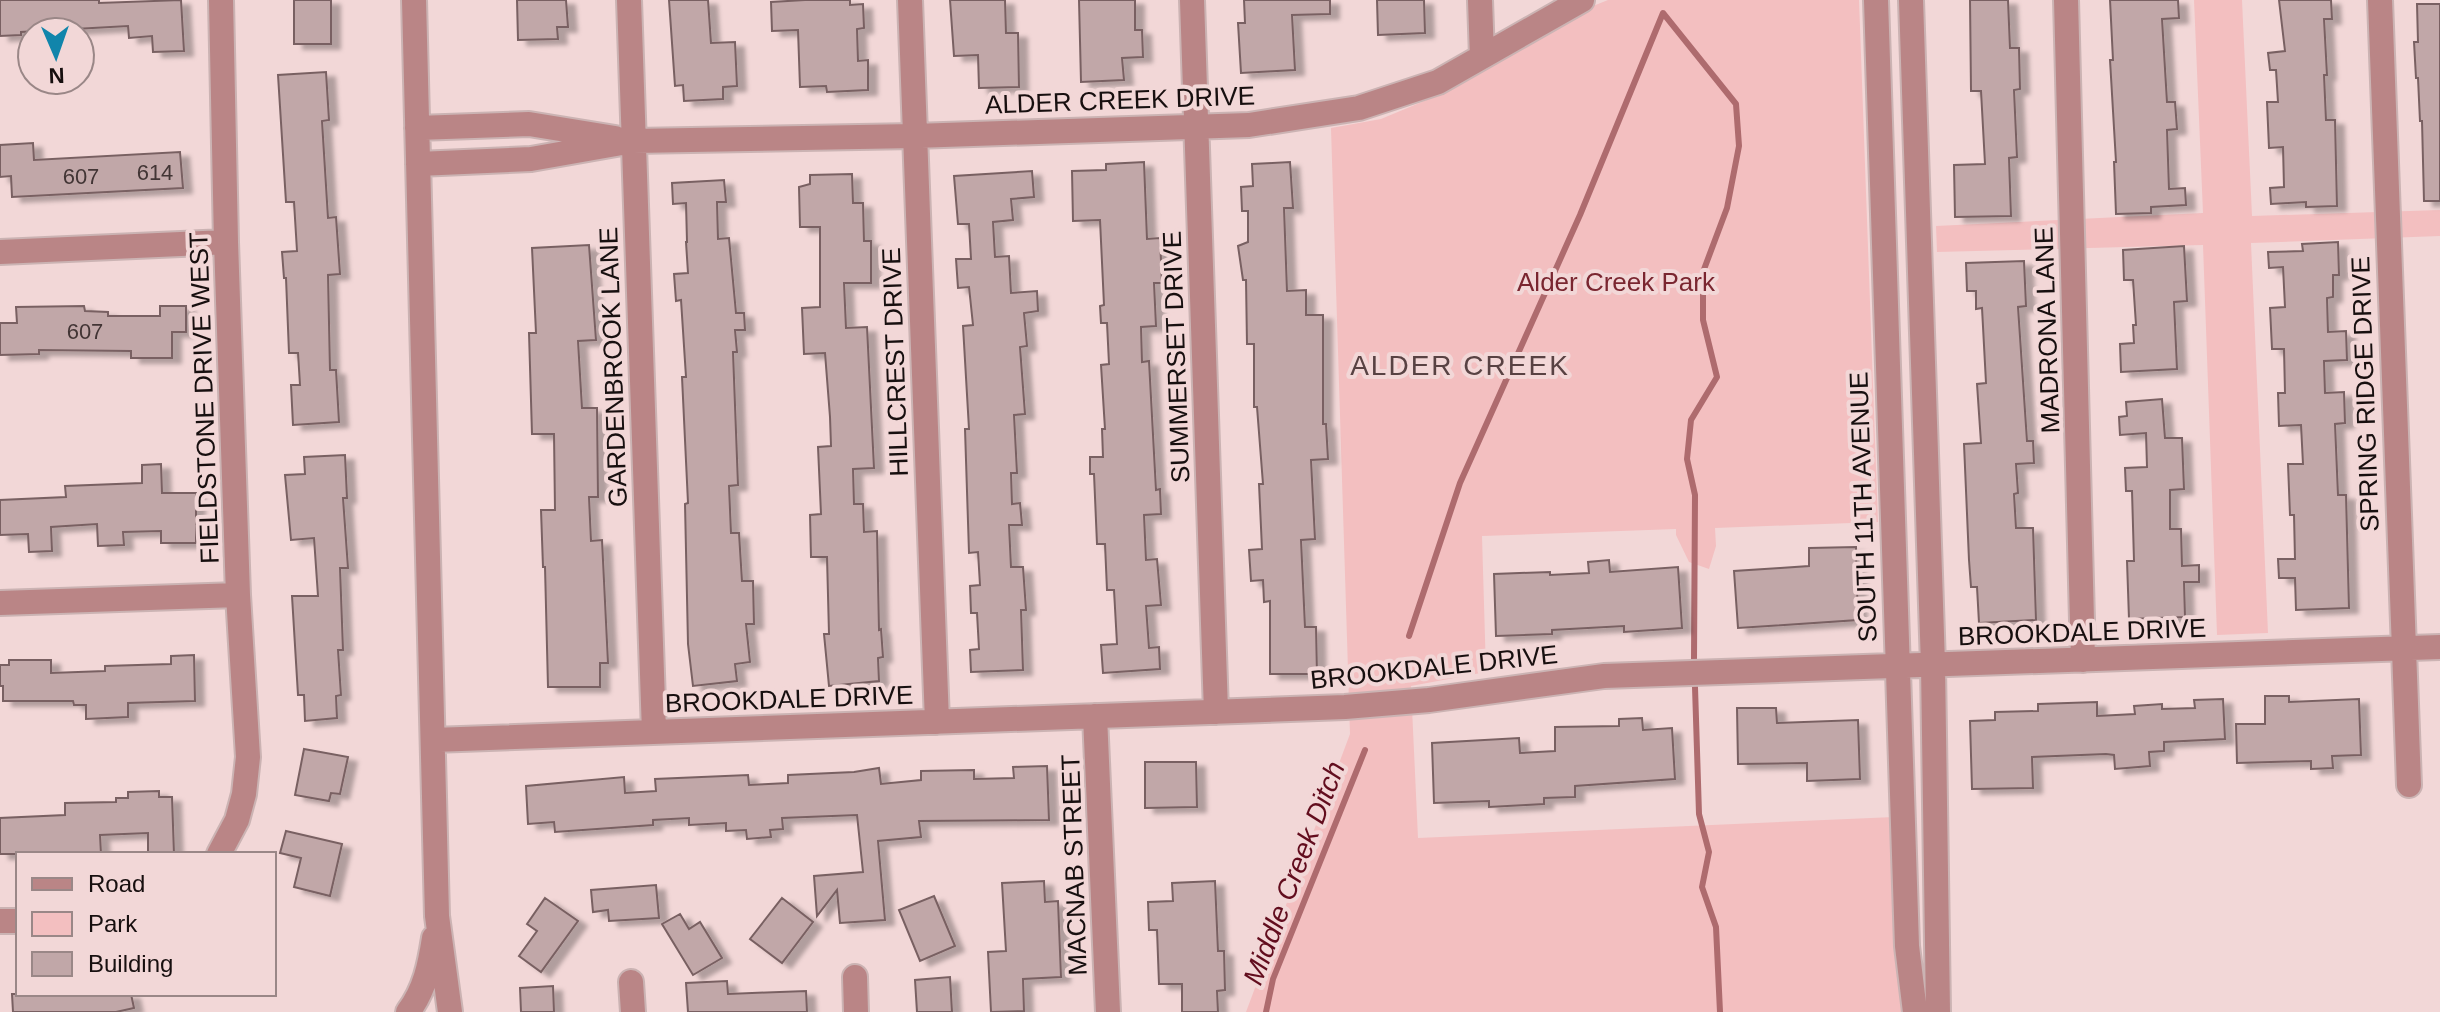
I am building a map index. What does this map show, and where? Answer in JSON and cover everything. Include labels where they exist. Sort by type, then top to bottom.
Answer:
[{"type":"street","name":"FIELDSTONE DRIVE WEST","points":[[220,852],[237,820],[244,794],[248,757],[238,595],[221,0]]},
{"type":"street","points":[[414,0],[437,916],[450,1012]]},
{"type":"street","name":"GARDENBROOK LANE","points":[[629,0],[654,732]]},
{"type":"street","name":"HILLCREST DRIVE","points":[[910,0],[937,722]]},
{"type":"street","name":"SUMMERSET DRIVE","points":[[1192,0],[1216,712]]},
{"type":"street","points":[[1480,0],[1482,57]]},
{"type":"street","name":"ALDER CREEK DRIVE","points":[[418,164],[531,159],[633,141],[1249,125],[1359,108],[1438,82],[1582,0]]},
{"type":"street","name":"SOUTH 11TH AVENUE","points":[[1876,0],[1907,946],[1915,1012]]},
{"type":"street","points":[[1911,0],[1933,665],[1938,1012]]},
{"type":"street","name":"MADRONA LANE","points":[[2066,0],[2083,660]]},
{"type":"street","name":"SPRING RIDGE DRIVE","points":[[2380,0],[2409,785]]},
{"type":"street","name":"ALDER CREEK DRIVE","points":[[417,128],[529,124],[633,141]]},
{"type":"street","points":[[0,252],[226,242]]},
{"type":"street","points":[[0,603],[238,595]]},
{"type":"street","name":"BROOKDALE DRIVE","points":[[433,740],[1345,707],[1604,676],[2440,647]]},
{"type":"street","name":"MACNAB STREET","points":[[1095,716],[1108,1012]]},
{"type":"street","points":[[408,1012],[419,997],[426,979],[437,916]]},
{"type":"street","points":[[855,977],[856,1012]]},
{"type":"street","points":[[631,982],[633,1012]]},
{"type":"green space","name":"Alder Creek Park","points":[[1608,0],[1859,0],[1878,522],[1715,528],[1716,546],[1709,569],[1689,562],[1676,529],[1482,536],[1486,672],[1411,686],[1418,838],[1894,817],[1901,1012],[1246,1012],[1350,734],[1331,128],[1381,119],[1453,89],[1578,12]]},
{"type":"green space","points":[[2194,0],[2242,0],[2252,216],[2440,210],[2440,236],[2251,243],[2268,633],[2217,635],[2203,245],[1937,252],[1936,226],[2203,213]]},
{"type":"building","points":[[0,0],[99,0],[99,3],[181,0],[184,51],[153,52],[152,36],[129,38],[128,26],[96,28],[96,16],[16,16],[16,35],[0,36]]},
{"type":"building","points":[[294,0],[331,0],[331,44],[294,44]]},
{"type":"building","points":[[517,0],[566,0],[568,27],[557,27],[558,39],[518,40]]},
{"type":"building","points":[[669,0],[708,0],[711,43],[735,42],[737,86],[723,87],[723,99],[684,101],[683,85],[675,86]]},
{"type":"building","points":[[850,0],[850,5],[863,4],[864,28],[857,29],[858,61],[868,60],[868,90],[827,92],[826,86],[800,87],[798,30],[772,31],[771,2]]},
{"type":"building","points":[[950,0],[1005,0],[1006,33],[1018,33],[1019,87],[979,88],[978,55],[954,56]]},
{"type":"building","points":[[1079,0],[1135,0],[1135,30],[1142,30],[1143,57],[1122,58],[1124,80],[1081,82]]},
{"type":"building","points":[[1244,0],[1330,0],[1330,14],[1292,15],[1295,70],[1241,73],[1238,23],[1245,23]]},
{"type":"building","points":[[1377,0],[1424,0],[1425,33],[1378,35]]},
{"type":"building","points":[[1970,0],[2008,0],[2010,48],[2019,48],[2020,89],[2014,90],[2017,157],[2009,158],[2011,216],[1955,217],[1954,165],[1985,164],[1981,91],[1971,91]]},
{"type":"building","points":[[2110,0],[2178,0],[2179,18],[2162,19],[2167,102],[2175,102],[2177,129],[2167,130],[2169,189],[2185,188],[2186,205],[2151,207],[2151,213],[2116,214]]},
{"type":"building","points":[[2279,0],[2331,0],[2332,19],[2324,19],[2327,75],[2324,75],[2326,120],[2335,120],[2337,206],[2306,207],[2306,202],[2271,204],[2270,188],[2284,187],[2283,147],[2269,148],[2267,102],[2278,102],[2276,70],[2270,70],[2268,53],[2285,51]]},
{"type":"building","points":[[2417,4],[2440,4],[2440,201],[2424,201],[2422,121],[2414,42],[2418,42]]},
{"type":"building","points":[[326,72],[329,120],[322,121],[328,218],[336,217],[340,274],[328,275],[330,370],[336,370],[339,422],[293,425],[291,385],[300,385],[298,353],[289,353],[282,252],[297,251],[294,202],[286,202],[278,75]]},
{"type":"building","points":[[33,143],[34,160],[180,152],[183,188],[12,197],[11,176],[0,177],[0,145]]},
{"type":"building","points":[[1144,162],[1147,239],[1160,238],[1162,283],[1154,283],[1156,326],[1141,327],[1142,362],[1149,361],[1156,490],[1160,489],[1161,514],[1144,515],[1146,560],[1157,559],[1161,605],[1146,606],[1149,648],[1159,647],[1160,669],[1103,673],[1101,645],[1117,644],[1114,590],[1107,590],[1105,544],[1097,544],[1094,474],[1090,474],[1090,457],[1103,457],[1102,429],[1105,429],[1101,365],[1109,364],[1107,323],[1101,323],[1100,306],[1104,305],[1100,220],[1073,221],[1072,171],[1106,170],[1106,164]]},
{"type":"building","points":[[1290,162],[1293,208],[1284,208],[1287,291],[1306,290],[1306,315],[1323,315],[1323,424],[1326,424],[1328,459],[1311,460],[1315,539],[1301,540],[1305,627],[1316,627],[1317,674],[1270,674],[1270,601],[1264,602],[1263,580],[1251,581],[1249,550],[1262,549],[1259,484],[1263,484],[1257,407],[1254,407],[1254,344],[1247,344],[1246,280],[1243,280],[1238,246],[1248,242],[1248,211],[1242,211],[1241,187],[1253,186],[1252,164]]},
{"type":"building","points":[[1032,171],[1034,197],[1011,199],[1013,220],[993,222],[995,257],[1009,256],[1011,293],[1037,291],[1038,311],[1024,313],[1027,346],[1020,347],[1025,414],[1014,415],[1017,473],[1011,473],[1012,504],[1020,503],[1022,525],[1009,525],[1011,567],[1023,567],[1026,610],[1021,610],[1023,670],[971,672],[970,650],[979,649],[977,613],[971,613],[970,586],[980,585],[978,552],[969,553],[965,429],[969,429],[963,326],[973,325],[969,287],[958,288],[956,259],[971,259],[969,224],[958,224],[954,176]]},
{"type":"building","points":[[852,174],[853,203],[863,203],[864,241],[871,241],[871,283],[844,283],[846,328],[867,327],[874,468],[853,469],[854,504],[863,504],[864,532],[877,531],[879,630],[883,657],[878,658],[879,681],[829,686],[824,634],[829,634],[827,557],[811,557],[810,515],[821,514],[818,447],[831,446],[830,417],[825,353],[804,354],[802,308],[820,307],[820,227],[800,227],[799,187],[810,184],[810,175]]},
{"type":"building","points":[[724,180],[726,202],[717,202],[718,239],[729,238],[736,313],[744,313],[745,330],[735,330],[737,352],[733,352],[738,485],[729,486],[731,533],[739,533],[742,581],[753,581],[754,624],[746,624],[750,662],[735,664],[737,681],[693,686],[688,644],[685,504],[688,503],[682,377],[686,377],[681,300],[676,301],[674,274],[688,273],[686,203],[673,204],[672,183]]},
{"type":"building","points":[[2338,242],[2339,275],[2333,275],[2333,297],[2327,298],[2328,332],[2346,331],[2347,360],[2324,361],[2325,393],[2344,392],[2345,423],[2335,424],[2338,495],[2346,495],[2349,608],[2296,610],[2295,578],[2279,578],[2278,559],[2295,559],[2288,464],[2303,464],[2301,425],[2279,426],[2278,393],[2285,393],[2284,349],[2272,349],[2270,308],[2285,307],[2283,267],[2269,268],[2268,252],[2303,251],[2302,244]]},
{"type":"building","points":[[589,245],[596,340],[578,341],[582,408],[597,408],[598,497],[589,497],[591,541],[602,540],[608,663],[600,663],[600,687],[548,687],[541,510],[555,510],[554,434],[532,434],[529,333],[536,333],[532,248]]},
{"type":"building","points":[[2184,246],[2187,301],[2174,302],[2177,369],[2121,372],[2120,344],[2134,343],[2133,325],[2136,325],[2133,280],[2124,280],[2123,250]]},
{"type":"building","points":[[2024,261],[2026,306],[2018,307],[2027,441],[2033,441],[2034,463],[2016,464],[2018,493],[2014,494],[2016,528],[2033,528],[2036,620],[1979,623],[1977,587],[1971,587],[1964,444],[1981,443],[1977,384],[1986,383],[1982,308],[1976,309],[1976,291],[1967,291],[1966,263]]},
{"type":"building","points":[[84,306],[85,311],[108,312],[108,316],[160,316],[160,306],[186,306],[186,332],[172,332],[172,358],[131,358],[131,351],[39,350],[39,354],[0,355],[0,323],[17,323],[16,307]]},
{"type":"building","points":[[2162,399],[2165,438],[2182,438],[2184,489],[2170,490],[2170,529],[2181,529],[2182,566],[2199,565],[2199,582],[2184,582],[2185,617],[2129,619],[2127,561],[2134,561],[2132,491],[2126,491],[2125,468],[2147,467],[2146,433],[2120,435],[2119,417],[2127,416],[2126,402]]},
{"type":"building","points":[[345,455],[347,498],[343,498],[348,568],[340,568],[343,650],[338,650],[341,695],[336,696],[337,718],[305,721],[304,695],[298,695],[292,596],[318,596],[314,538],[291,540],[285,475],[305,474],[304,457]]},
{"type":"building","points":[[161,464],[162,493],[196,493],[196,543],[161,543],[161,531],[123,532],[124,545],[98,546],[97,524],[51,527],[52,551],[29,552],[28,534],[0,535],[0,500],[66,497],[65,486],[142,483],[142,465]]},
{"type":"building","points":[[1856,547],[1858,620],[1738,628],[1734,571],[1809,566],[1809,548]]},
{"type":"building","points":[[1609,560],[1610,572],[1678,567],[1682,628],[1624,632],[1624,626],[1496,636],[1494,574],[1589,573],[1588,562]]},
{"type":"building","points":[[194,655],[195,701],[128,703],[128,717],[86,719],[86,705],[74,705],[73,701],[3,701],[3,686],[0,686],[0,665],[9,665],[9,660],[51,660],[51,673],[105,671],[105,666],[171,664],[171,656]]},
{"type":"building","points":[[2265,696],[2289,696],[2289,702],[2359,699],[2361,755],[2332,756],[2333,768],[2311,769],[2311,761],[2237,763],[2236,724],[2265,724]]},
{"type":"building","points":[[2223,699],[2225,739],[2164,742],[2164,751],[2149,752],[2150,766],[2115,769],[2114,755],[2106,754],[2032,757],[2033,788],[1972,789],[1970,721],[1995,720],[1995,712],[2038,711],[2038,704],[2097,702],[2097,716],[2135,714],[2134,706],[2162,704],[2162,709],[2195,708],[2194,700]]},
{"type":"building","points":[[1737,708],[1776,708],[1777,723],[1858,720],[1860,779],[1807,781],[1807,763],[1738,764]]},
{"type":"building","points":[[1642,718],[1643,730],[1672,728],[1675,779],[1575,786],[1575,797],[1544,798],[1544,804],[1489,807],[1489,801],[1434,803],[1432,743],[1519,738],[1520,753],[1555,751],[1555,727],[1619,726],[1619,719]]},
{"type":"building","points":[[304,749],[348,757],[340,794],[331,793],[329,801],[295,795]]},
{"type":"building","points":[[1145,762],[1196,762],[1197,807],[1145,808]]},
{"type":"building","points":[[1047,766],[1049,820],[919,821],[921,837],[878,841],[885,920],[840,923],[837,890],[817,916],[814,876],[863,872],[857,815],[782,818],[783,829],[770,830],[771,837],[747,839],[746,830],[726,831],[726,823],[689,825],[689,818],[653,820],[653,825],[555,832],[554,822],[528,824],[526,786],[624,777],[625,793],[656,791],[655,779],[748,775],[749,785],[788,783],[788,775],[879,768],[881,784],[921,780],[921,771],[974,770],[974,779],[1014,778],[1013,767]]},
{"type":"building","points":[[159,791],[159,797],[172,797],[174,852],[148,852],[148,833],[100,835],[101,852],[0,854],[0,818],[65,815],[65,803],[116,802],[116,798],[128,798],[128,792]]},
{"type":"building","points":[[286,831],[342,844],[330,896],[294,887],[301,858],[280,853]]},
{"type":"building","points":[[1044,881],[1045,902],[1058,901],[1061,977],[1023,979],[1024,1011],[991,1012],[988,952],[1006,951],[1002,883]]},
{"type":"building","points":[[1215,881],[1218,951],[1224,951],[1225,990],[1217,991],[1218,1012],[1182,1012],[1182,984],[1159,984],[1157,930],[1149,930],[1148,902],[1173,901],[1172,883]]},
{"type":"building","points":[[656,885],[659,918],[609,921],[608,910],[593,912],[591,890]]},
{"type":"building","points":[[934,896],[955,946],[920,961],[899,910]]},
{"type":"building","points":[[545,898],[578,921],[541,972],[519,956],[537,931],[527,924]]},
{"type":"building","points":[[782,898],[813,922],[782,963],[750,939]]},
{"type":"building","points":[[680,914],[689,929],[700,922],[722,958],[693,975],[662,924]]},
{"type":"building","points":[[950,977],[952,1012],[917,1012],[915,980]]},
{"type":"building","points":[[727,981],[728,994],[806,991],[807,1012],[688,1012],[686,983]]},
{"type":"building","points":[[553,986],[554,1012],[521,1012],[520,988]]},
{"type":"building","points":[[12,994],[131,996],[134,1008],[116,1012],[13,1012]]},
{"type":"waterway","points":[[1409,636],[1460,483],[1580,215],[1663,13],[1736,104],[1739,146],[1727,208],[1703,272],[1703,320],[1717,377],[1691,420],[1687,459],[1695,495],[1694,659]]},
{"type":"waterway","points":[[1695,687],[1699,814],[1709,852],[1702,887],[1716,927],[1720,1012]]},
{"type":"waterway","name":"Middle Creek Ditch","points":[[1266,1012],[1273,979],[1365,750]]},
{"type":"district","name":"ALDER CREEK","points":[[1460,365]]}]
